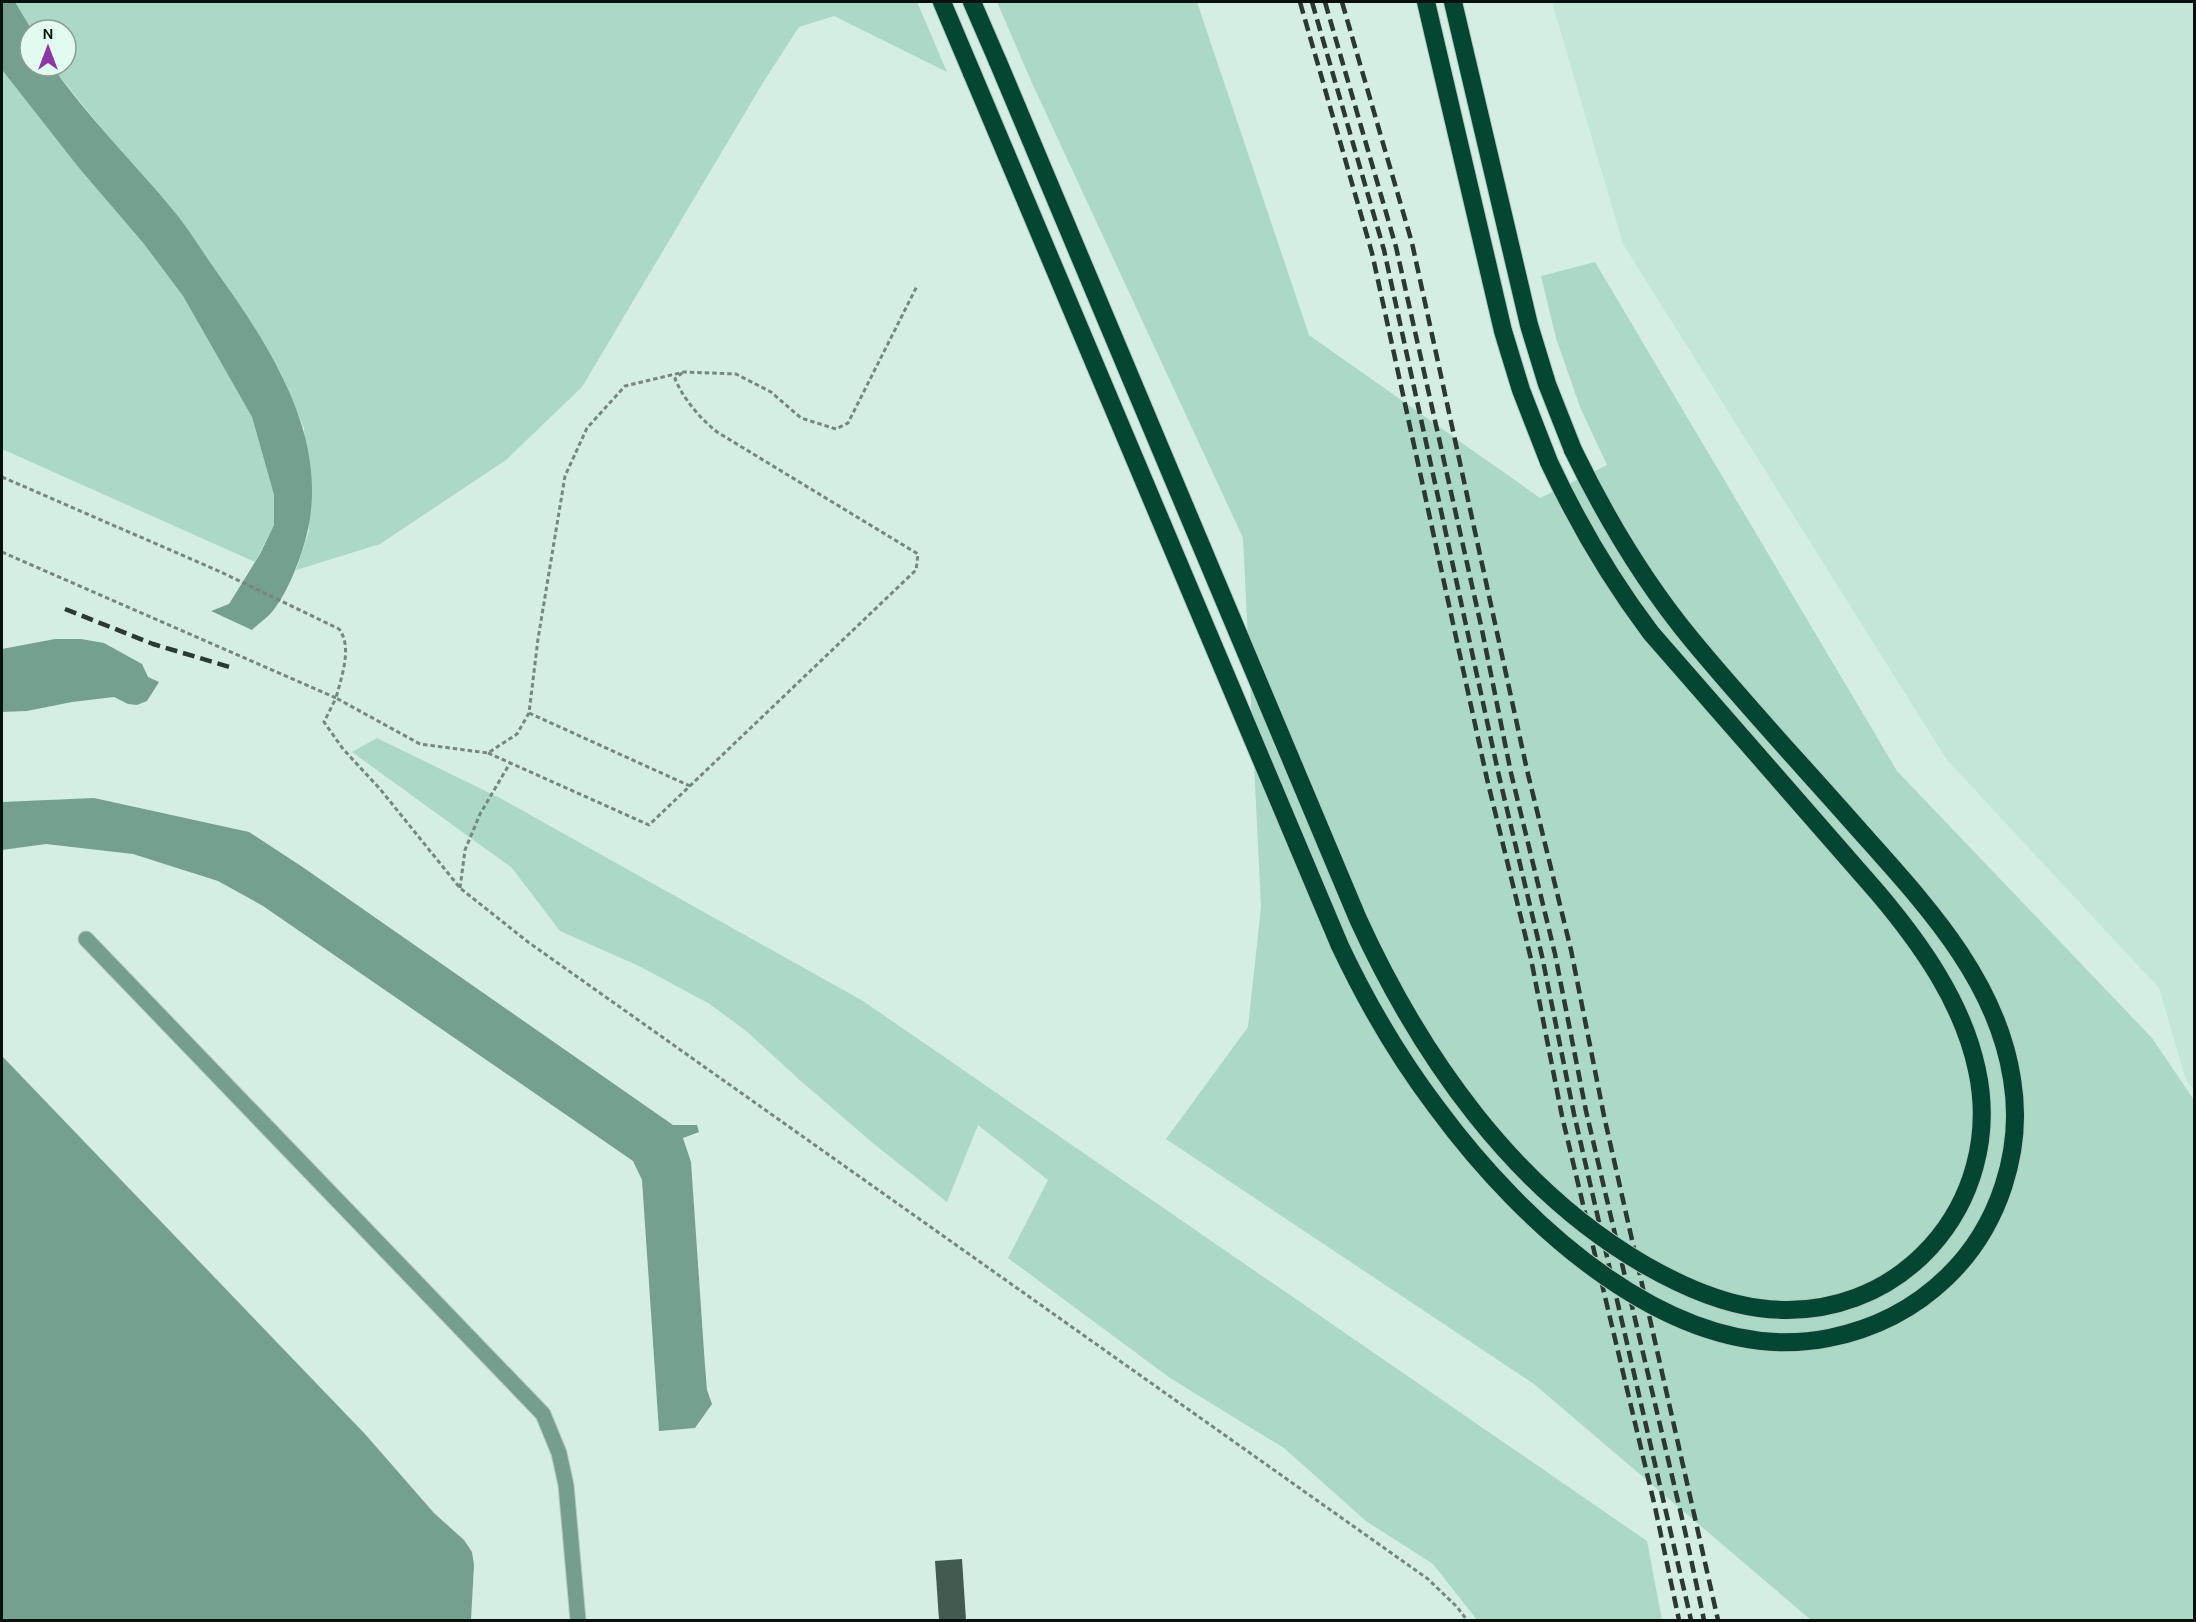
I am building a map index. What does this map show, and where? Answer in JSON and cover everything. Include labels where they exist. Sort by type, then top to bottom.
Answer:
[{"type":"highway","points":[[942,2],[1340,946],[1380,1022],[1425,1093],[1479,1161],[1536,1219],[1602,1273],[1656,1307],[1715,1331],[1757,1340],[1799,1342],[1820,1340],[1859,1331],[1896,1315],[1916,1303],[1949,1275],[1976,1242],[1997,1203],[2009,1165],[2015,1123],[2012,1079],[2002,1038],[1987,1000],[1967,963],[1930,911],[1667,609],[1614,529],[1574,450],[1547,384],[1529,325],[1453,2]]},
{"type":"highway","points":[[972,2],[1350,901],[1388,982],[1431,1054],[1481,1120],[1539,1184],[1587,1226],[1631,1257],[1677,1282],[1738,1304],[1759,1308],[1800,1310],[1842,1303],[1881,1287],[1916,1262],[1945,1231],[1966,1194],[1979,1154],[1982,1133],[1981,1092],[1972,1049],[1946,989],[1912,935],[1878,892],[1651,633],[1591,544],[1548,462],[1521,390],[1503,331],[1426,2]]},
{"type":"lane","points":[[86,939],[543,1414],[559,1453],[566,1485],[578,1620]]},
{"type":"path","points":[[488,753],[517,734],[529,713],[538,639],[565,476],[587,428],[625,386],[684,372],[736,374],[771,392],[801,418],[836,429],[848,423],[917,286]]},
{"type":"path","points":[[2,552],[336,698],[420,744],[488,753],[649,825],[916,570],[918,554],[717,432],[683,397],[675,379],[684,372]]},
{"type":"path","points":[[2,477],[221,572],[339,629],[345,636],[345,655],[336,698],[324,722],[343,749],[380,789],[460,888],[528,942],[1428,1579],[1467,1620]]},
{"type":"path","points":[[529,713],[690,786]]},
{"type":"path","points":[[460,888],[465,849],[480,814],[511,763]]},
{"type":"shaded area","points":[[2,2],[15,2],[25,18],[18,18],[18,78],[61,78],[94,120],[169,205],[259,335],[294,403],[306,439],[312,475],[311,513],[302,551],[286,591],[272,612],[252,630],[211,611],[229,604],[260,554],[274,525],[274,495],[252,417],[183,296],[144,244],[79,168],[2,67]]},
{"type":"shaded area","points":[[15,2],[917,2],[947,72],[834,16],[799,27],[764,81],[582,387],[506,460],[380,544],[296,570],[309,531],[304,428],[281,373],[228,287],[171,207],[112,141],[61,78],[78,78],[78,18],[25,18]]},
{"type":"shaded area","points":[[997,2],[1197,2],[1309,335],[1540,498],[1607,465],[1580,407],[1556,338],[1541,276],[1595,262],[1897,771],[2152,1038],[2194,1100],[2194,1620],[1811,1620],[1534,1384],[1166,1139],[1248,1027],[1261,907],[1243,538],[1032,83]]},
{"type":"shaded area","points":[[1552,2],[2194,2],[2194,1090],[2186,1080],[2159,988],[1947,760],[1623,244]]},
{"type":"shaded area","points":[[2,67],[79,168],[144,244],[183,296],[252,417],[274,495],[274,525],[255,562],[2,449]]},
{"type":"shaded area","points":[[55,639],[81,639],[104,643],[142,664],[148,677],[159,682],[147,701],[137,705],[128,704],[114,697],[27,711],[2,712],[2,649]]},
{"type":"shaded area","points":[[377,738],[500,798],[863,1001],[1647,1541],[1662,1620],[1477,1620],[1433,1564],[1366,1521],[1284,1448],[1170,1378],[1008,1258],[1048,1180],[978,1125],[947,1202],[874,1144],[745,1030],[708,1003],[639,966],[560,931],[512,868],[352,752]]},
{"type":"shaded area","points":[[94,798],[249,832],[673,1125],[697,1125],[699,1132],[683,1138],[691,1162],[707,1390],[712,1404],[695,1428],[659,1431],[642,1180],[633,1161],[263,906],[218,881],[133,854],[46,844],[2,850],[2,802]]},
{"type":"shaded area","points":[[2,1056],[365,1434],[434,1513],[464,1540],[472,1552],[474,1565],[471,1620],[2,1620]]},
{"type":"building","points":[[962,1559],[966,1620],[939,1620],[935,1561]]},
{"type":"railway","points":[[1300,2],[1372,253],[1487,779],[1531,959],[1562,1116],[1655,1507],[1679,1620]]},
{"type":"railway","points":[[1312,2],[1384,250],[1499,776],[1542,956],[1574,1114],[1691,1620]]},
{"type":"railway","points":[[1325,2],[1396,247],[1482,630],[1511,773],[1555,954],[1586,1111],[1704,1620]]},
{"type":"railway","points":[[1342,2],[1412,243],[1527,770],[1571,950],[1604,1116],[1718,1620]]},
{"type":"railway","points":[[65,609],[153,644],[233,668]]}]
